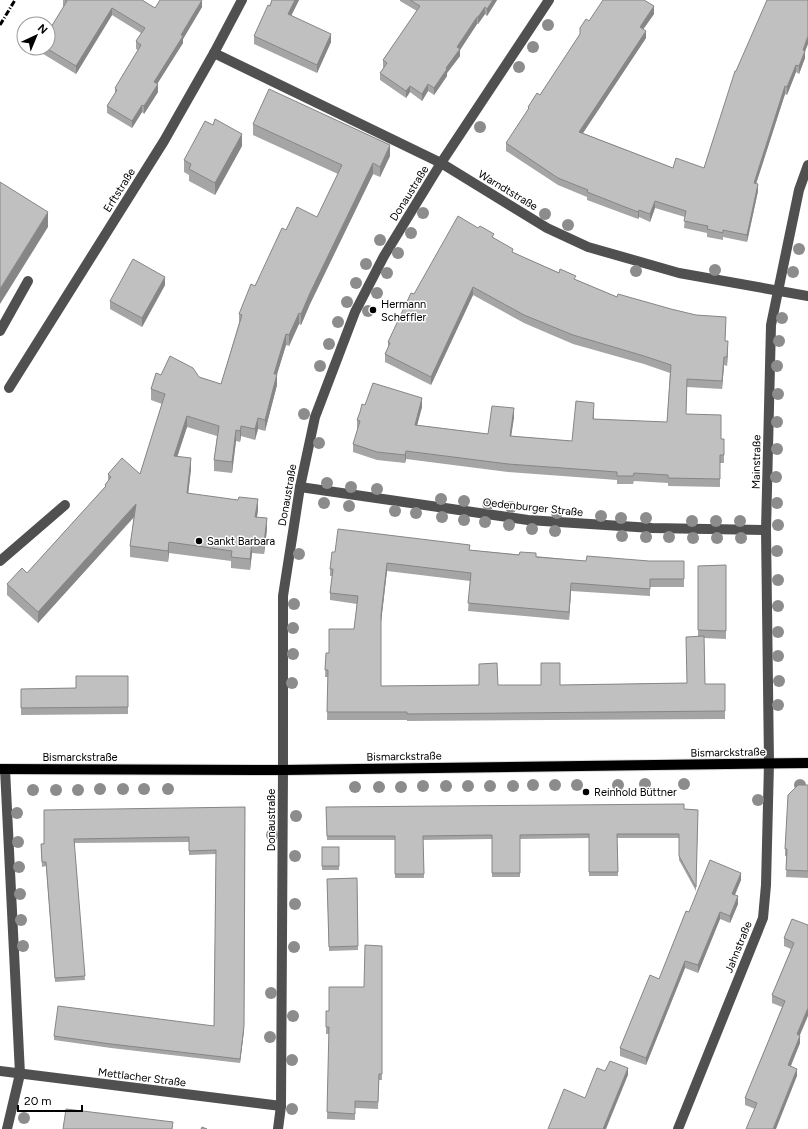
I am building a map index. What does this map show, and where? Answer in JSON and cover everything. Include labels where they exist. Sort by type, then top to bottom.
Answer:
[{"type":"main road","name":"Bismarckstraße","points":[[3,769],[283,770],[808,763]]},
{"type":"street","name":"Erftstraße","points":[[9,388],[164,141],[242,0]]},
{"type":"street","name":"Donaustraße","points":[[278,1129],[281,1106],[283,596],[300,488],[315,417],[356,312],[384,256],[441,163],[549,0]]},
{"type":"street","name":"Warndtstraße","points":[[214,53],[441,163],[547,228],[588,247],[679,273],[777,292],[808,296]]},
{"type":"street","name":"Mainstraße","points":[[769,763],[766,530],[770,325],[799,190],[808,165]]},
{"type":"street","points":[[0,331],[28,281]]},
{"type":"street","name":"Oedenburger Straße","points":[[300,488],[528,520],[652,528],[766,530]]},
{"type":"street","points":[[0,561],[65,505]]},
{"type":"street","name":"Jahnstraße","points":[[678,1129],[763,918],[766,885],[769,763]]},
{"type":"street","points":[[3,769],[20,1074],[7,1129]]},
{"type":"street","name":"Mettlacher Straße","points":[[0,1071],[281,1106]]},
{"type":"building","points":[[65,0],[142,0],[155,8],[160,0],[202,0],[181,35],[183,36],[154,82],[158,84],[132,121],[107,106],[117,90],[115,88],[141,45],[136,41],[145,28],[112,8],[76,66],[56,54],[56,19],[67,1]]},
{"type":"building","points":[[272,0],[295,0],[288,14],[331,34],[317,65],[254,36],[268,5],[270,6]]},
{"type":"building","points":[[410,0],[493,0],[487,9],[485,7],[477,17],[457,47],[460,49],[434,88],[428,84],[422,94],[410,86],[406,91],[380,73],[387,63],[383,60],[420,6]]},
{"type":"building","points":[[603,0],[644,0],[654,6],[640,27],[646,31],[579,132],[673,168],[676,158],[704,168],[735,71],[767,0],[808,0],[808,36],[803,50],[805,51],[799,66],[796,65],[787,87],[785,86],[754,183],[758,184],[747,235],[723,230],[723,233],[707,229],[708,226],[684,221],[686,211],[655,201],[650,214],[639,210],[638,212],[587,192],[588,190],[558,178],[506,143],[537,93],[540,95],[580,34],[580,28],[586,19],[589,21]]},
{"type":"building","points":[[269,89],[390,145],[380,167],[373,163],[301,314],[299,313],[289,335],[286,334],[274,374],[277,374],[265,420],[258,418],[255,429],[241,426],[240,431],[236,430],[232,462],[214,460],[219,426],[187,416],[174,456],[191,458],[187,493],[238,500],[239,497],[258,499],[255,517],[267,518],[264,543],[252,542],[250,559],[231,557],[232,551],[169,542],[168,551],[130,546],[136,504],[38,612],[7,584],[22,568],[27,573],[106,486],[105,485],[111,477],[108,474],[122,458],[140,474],[165,394],[151,389],[156,373],[161,375],[170,356],[193,368],[199,377],[221,384],[242,315],[239,314],[251,284],[255,286],[282,228],[286,230],[297,207],[317,217],[342,165],[253,124]]},
{"type":"building","points":[[215,119],[242,134],[215,183],[189,169],[191,164],[184,160],[205,121],[213,125]]},
{"type":"building","points":[[0,182],[48,212],[0,289]]},
{"type":"building","points":[[458,216],[478,228],[480,226],[494,234],[492,237],[513,249],[512,252],[559,273],[560,269],[576,276],[574,279],[617,297],[618,294],[696,315],[726,317],[725,341],[728,341],[727,357],[724,357],[722,381],[687,379],[686,414],[721,415],[721,439],[724,439],[724,455],[720,455],[720,479],[668,478],[668,475],[634,473],[633,476],[617,476],[617,472],[508,464],[406,451],[405,455],[377,452],[353,444],[360,421],[357,420],[362,404],[365,405],[373,383],[422,398],[415,425],[488,434],[492,406],[514,408],[510,436],[572,441],[576,401],[594,403],[593,419],[667,422],[671,365],[573,335],[524,315],[473,287],[431,377],[385,354],[390,343],[388,342],[411,293],[414,294]]},
{"type":"building","points":[[133,259],[165,277],[142,318],[110,301]]},
{"type":"building","points":[[338,529],[470,545],[469,550],[519,555],[520,552],[536,553],[536,557],[586,561],[587,556],[649,561],[684,561],[684,579],[650,579],[650,589],[571,583],[569,612],[468,603],[471,573],[387,563],[381,615],[381,686],[479,685],[479,664],[497,663],[498,685],[541,685],[541,663],[560,663],[560,685],[687,683],[686,637],[704,636],[705,684],[725,684],[725,711],[407,714],[407,712],[327,712],[328,670],[325,670],[326,653],[329,653],[329,629],[354,629],[358,596],[330,593],[333,569],[330,569],[332,552],[335,552]]},
{"type":"building","points":[[726,565],[726,631],[698,630],[698,566]]},
{"type":"building","points":[[76,676],[128,676],[128,707],[21,708],[21,689],[76,688]]},
{"type":"building","points":[[798,785],[808,785],[808,871],[786,870],[787,849],[785,849],[788,795]]},
{"type":"building","points":[[684,804],[684,809],[698,810],[696,887],[679,856],[679,834],[617,834],[618,872],[589,872],[589,834],[520,835],[520,873],[492,873],[492,835],[423,836],[424,874],[395,874],[395,836],[327,836],[326,807]]},
{"type":"building","points":[[245,807],[244,1026],[240,1059],[54,1036],[58,1006],[214,1026],[216,850],[189,851],[189,837],[74,839],[85,976],[55,978],[46,862],[42,862],[41,844],[44,844],[44,810]]},
{"type":"building","points":[[322,847],[339,847],[339,866],[322,866]]},
{"type":"building","points":[[710,860],[741,873],[732,894],[738,896],[730,916],[720,912],[698,965],[685,961],[646,1058],[620,1048],[650,975],[659,979],[686,911],[689,912]]},
{"type":"building","points":[[357,878],[358,946],[329,947],[327,879]]},
{"type":"building","points":[[792,919],[808,925],[808,1008],[797,1034],[800,1036],[788,1065],[797,1069],[773,1129],[746,1129],[757,1103],[745,1098],[785,1001],[772,995],[794,943],[784,938]]},
{"type":"building","points":[[365,945],[382,946],[382,1074],[379,1074],[378,1102],[355,1101],[355,1114],[327,1112],[329,1027],[326,1027],[326,1011],[329,1011],[329,987],[364,987]]},
{"type":"building","points":[[610,1061],[628,1068],[603,1129],[548,1129],[564,1089],[585,1098],[597,1068],[605,1071]]},
{"type":"building","points":[[66,1109],[173,1122],[172,1129],[63,1129]]},
{"type":"railway","points":[[0,25],[15,0]]},
{"type":"place","name":"Hermann Scheffler","points":[[373,310]]},
{"type":"place","name":"Sankt Barbara","points":[[199,541]]},
{"type":"place","name":"Reinhold Büttner","points":[[586,792]]}]
